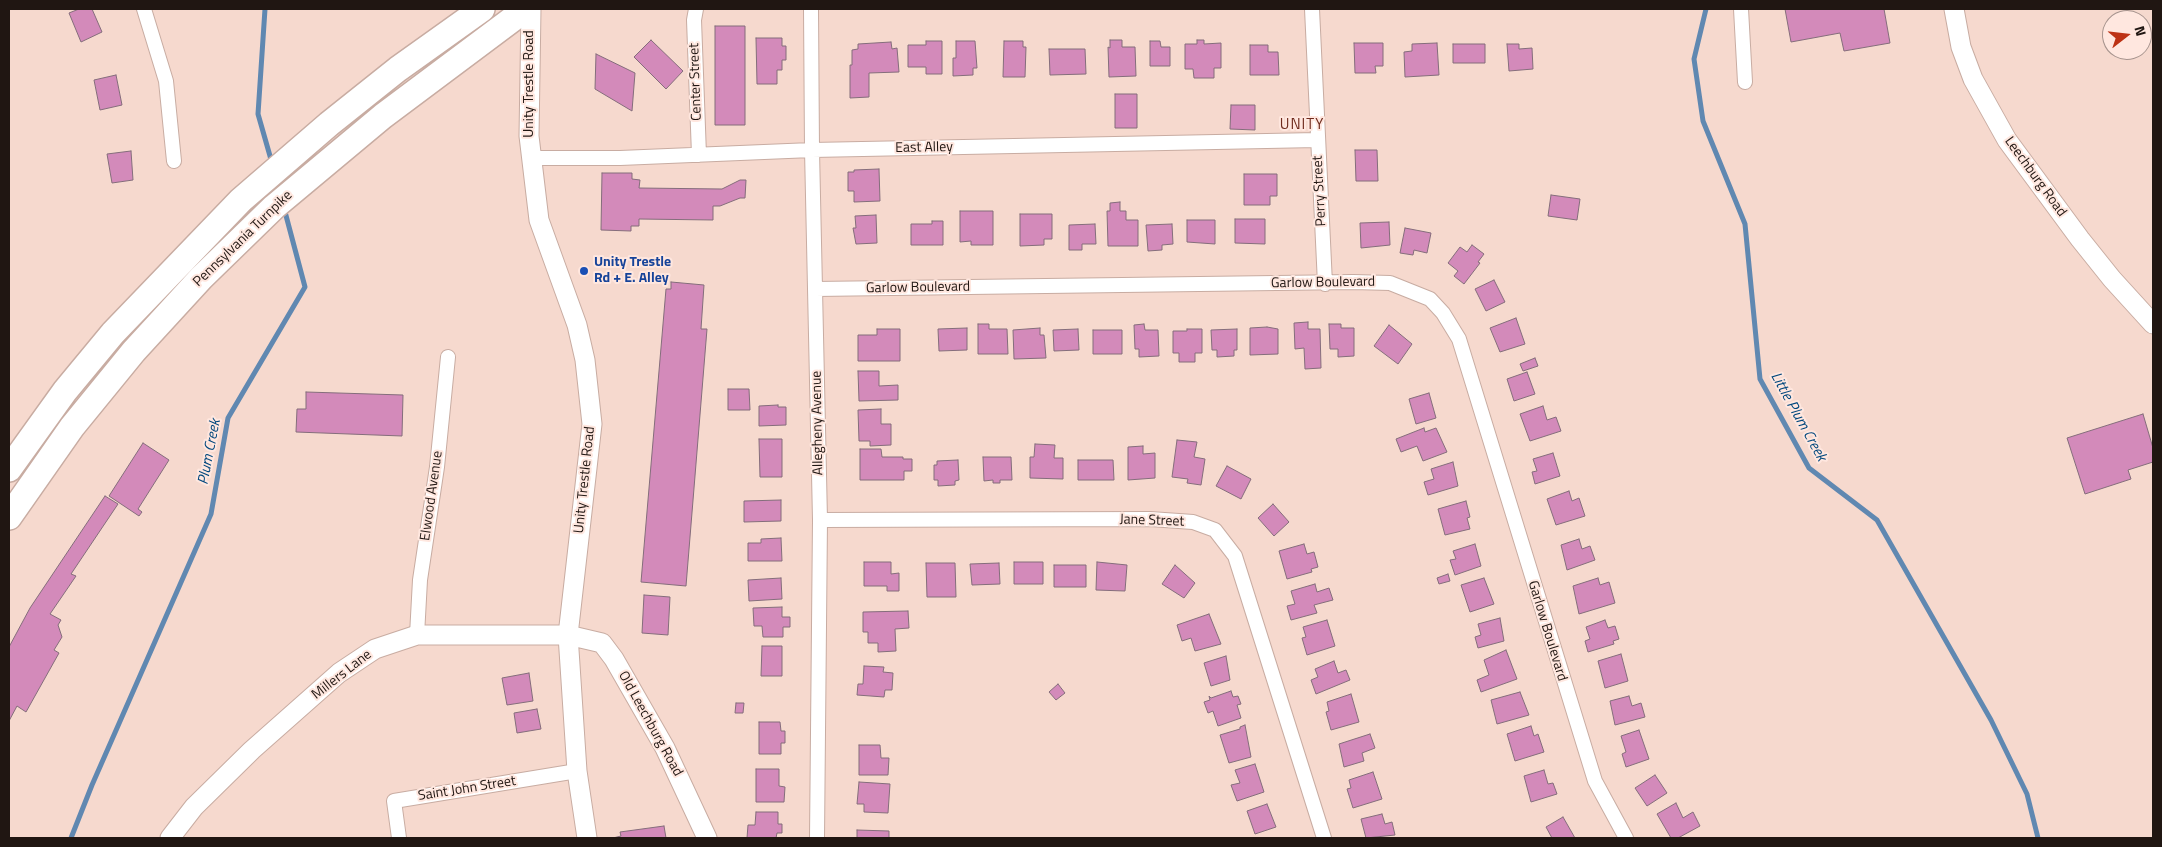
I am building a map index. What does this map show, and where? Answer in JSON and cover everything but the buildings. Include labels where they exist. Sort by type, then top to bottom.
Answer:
[{"type":"highway","name":"Pennsylvania Turnpike","points":[[9,469],[65,391],[113,333],[241,200],[328,124],[398,69],[482,9]]},
{"type":"highway","name":"Pennsylvania Turnpike","points":[[9,517],[72,427],[134,351],[208,271],[274,207],[383,116],[526,9]]},
{"type":"street","points":[[144,9],[166,81],[174,161]]},
{"type":"street","name":"Unity Trestle Road","points":[[531,9],[529,113],[539,220],[577,325],[585,360],[592,424],[568,635],[577,771],[587,838]]},
{"type":"street","name":"Center Street","points":[[696,9],[694,20],[698,155]]},
{"type":"street","name":"Allegheny Avenue","points":[[812,9],[812,150],[820,520],[817,838]]},
{"type":"street","name":"Perry Street","points":[[1312,9],[1325,284]]},
{"type":"street","points":[[1741,9],[1745,82]]},
{"type":"street","name":"Leechburg Road","points":[[1954,9],[1961,47],[1973,79],[2007,140],[2080,239],[2112,279],[2153,324]]},
{"type":"street","name":"East Alley","points":[[532,158],[698,155],[812,150],[1317,140]]},
{"type":"street","name":"Garlow Boulevard","points":[[815,289],[1390,283],[1430,299],[1443,313],[1459,339],[1509,507],[1595,781],[1626,838]]},
{"type":"street","name":"Elwood Avenue","points":[[418,635],[420,580],[437,467],[448,357]]},
{"type":"street","name":"Jane Street","points":[[820,520],[1150,520],[1193,522],[1215,530],[1235,556],[1324,838]]},
{"type":"street","name":"Millers Lane","points":[[170,838],[194,807],[252,750],[357,659],[375,649],[418,635],[568,635]]},
{"type":"street","name":"Old Leechburg Road","points":[[568,635],[602,644],[614,659],[665,748],[707,838]]},
{"type":"street","name":"Saint John Street","points":[[399,838],[394,801],[577,771]]},
{"type":"waterway","name":"Plum Creek","points":[[265,9],[258,114],[272,163]]},
{"type":"waterway","name":"Little Plum Creek","points":[[1706,9],[1694,59],[1703,121],[1745,224],[1760,379],[1809,468],[1877,520],[1991,720],[2027,794],[2038,838]]},
{"type":"waterway","name":"Plum Creek","points":[[71,838],[92,785],[211,514],[228,418],[305,287],[284,208]]},
{"type":"place","name":"Unity Trestle Rd + E. Alley","points":[[584,271]]},
{"type":"district","name":"UNITY","points":[[1302,125]]}]
